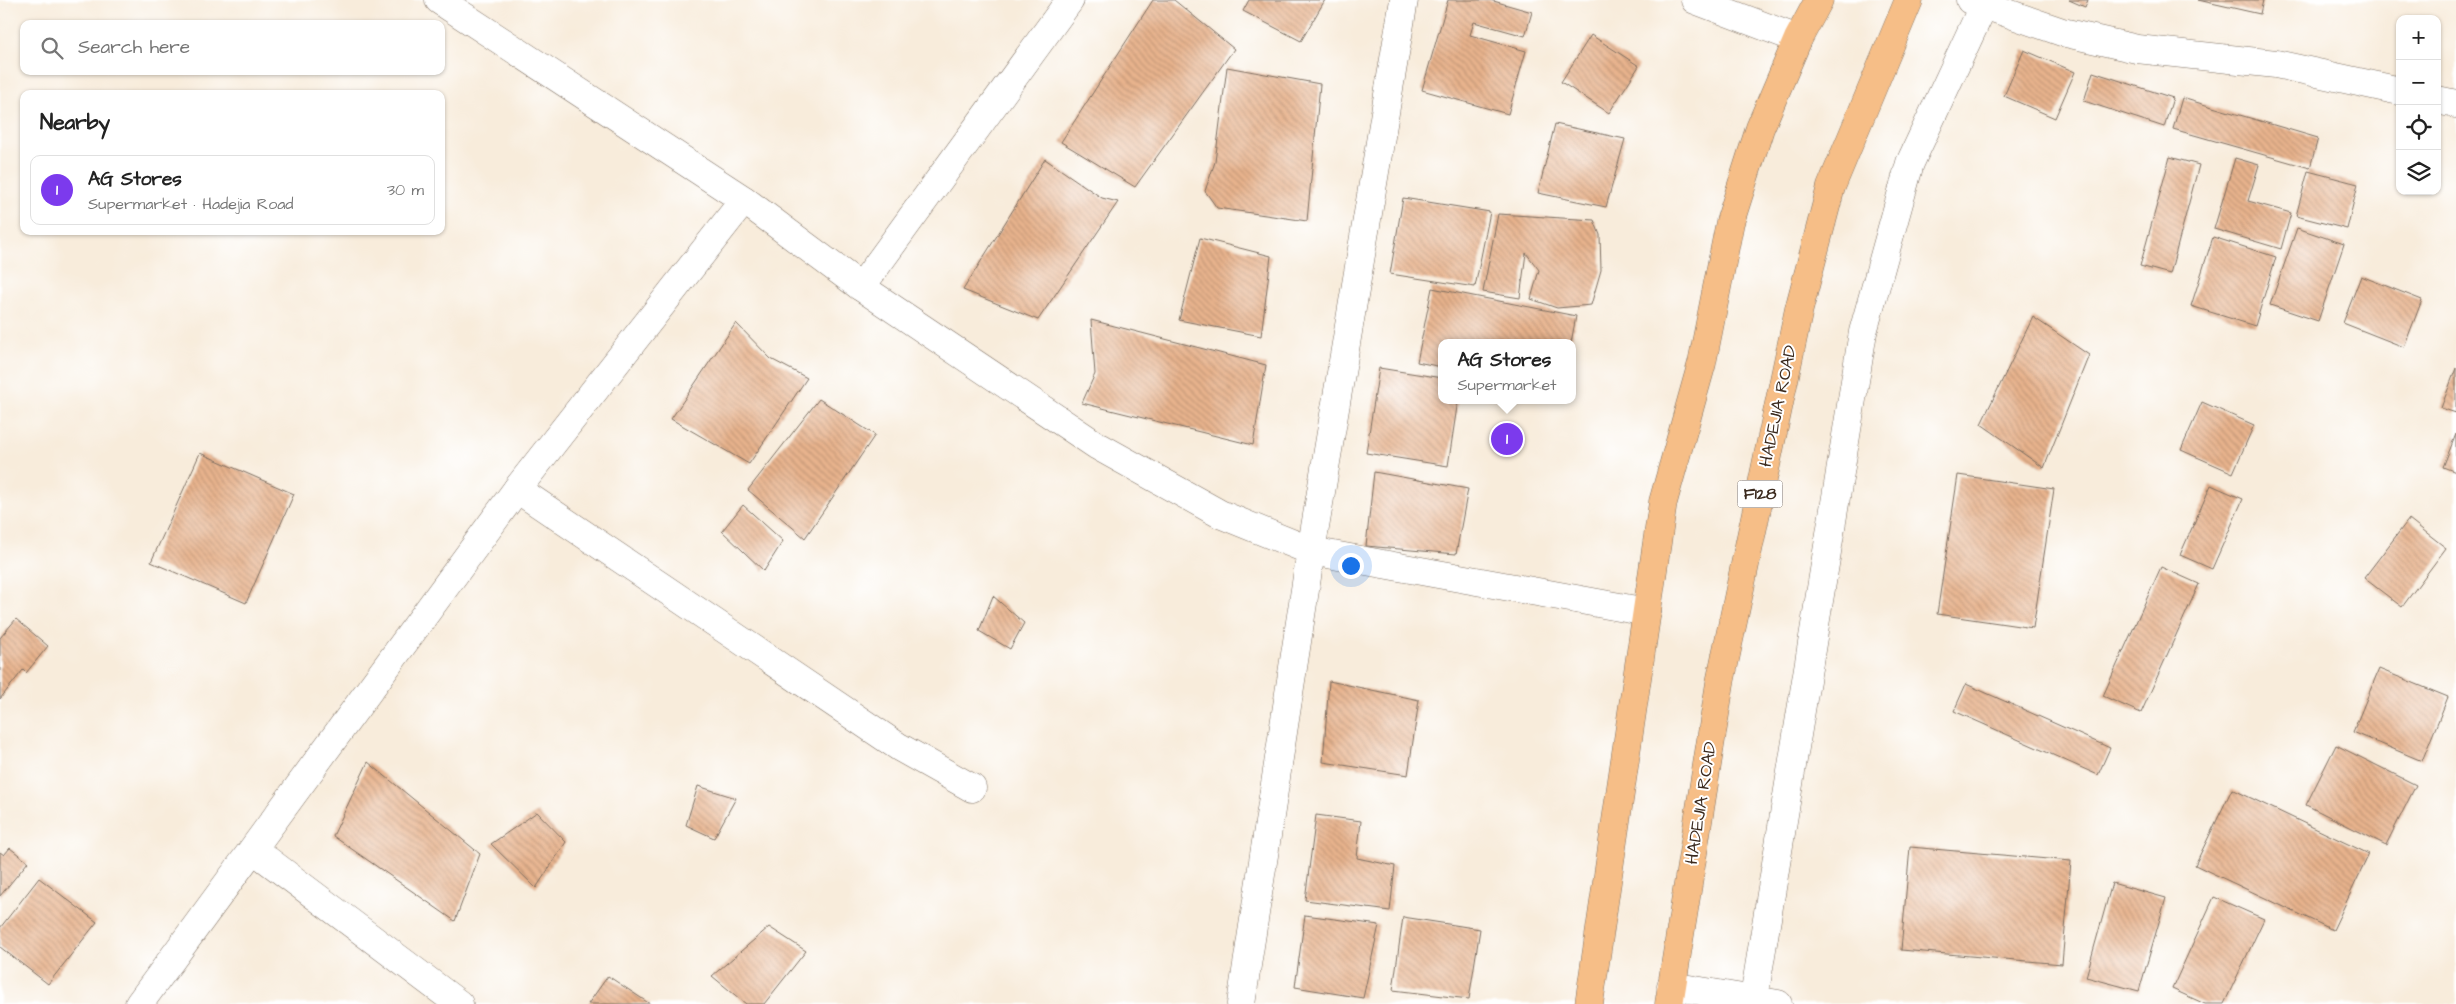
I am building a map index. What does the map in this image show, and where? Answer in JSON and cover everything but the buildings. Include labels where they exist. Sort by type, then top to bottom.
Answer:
[{"type":"main road","points":[[1589,1004],[1663,502],[1702,363],[1730,222],[1760,128],[1798,39],[1819,0]]},
{"type":"main road","name":"HADEJIA ROAD","points":[[1670,995],[1720,683],[1799,309],[1831,186],[1909,0]]},
{"type":"street","points":[[439,0],[744,200],[861,287],[1096,445],[1220,514],[1311,551],[1647,612]]},
{"type":"street","points":[[861,287],[1070,0]]},
{"type":"street","points":[[1241,1004],[1311,551],[1404,0]]},
{"type":"street","points":[[1695,0],[1798,39]]},
{"type":"street","points":[[1670,995],[1761,1003],[1863,332],[1910,163],[1980,2],[2062,32],[2137,49],[2276,64],[2396,90]]},
{"type":"street","points":[[2441,101],[2456,104]]},
{"type":"street","points":[[139,1004],[254,850],[517,489],[744,200]]},
{"type":"street","points":[[517,489],[899,747],[972,788]]},
{"type":"street","points":[[254,850],[460,1004]]},
{"type":"place","name":"AG Stores","points":[[1507,439]]}]
